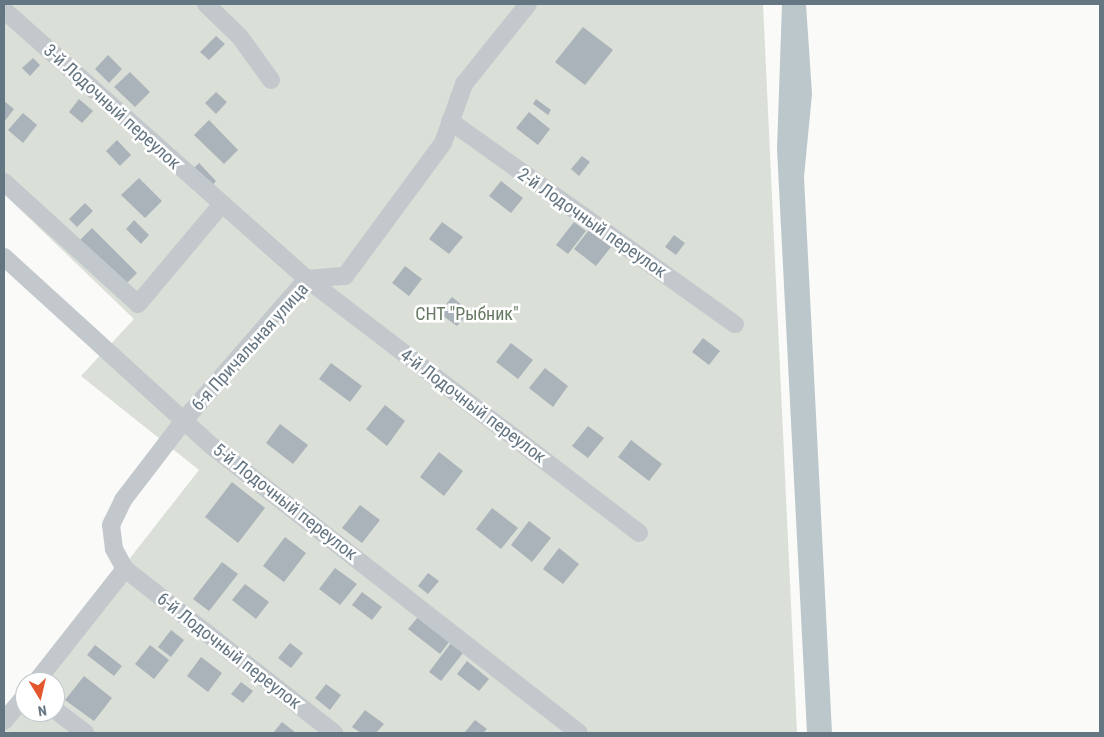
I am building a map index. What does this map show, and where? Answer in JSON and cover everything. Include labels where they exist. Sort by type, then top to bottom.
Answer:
[{"type":"street","points":[[206,4],[240,37],[271,80]]},
{"type":"street","name":"6-я Причальная улица","points":[[125,569],[114,549],[110,525],[122,500],[186,418],[307,279],[345,276],[443,144],[464,84],[528,4]]},
{"type":"street","name":"3-й Лодочный переулок","points":[[4,10],[221,205],[307,279]]},
{"type":"street","name":"2-й Лодочный переулок","points":[[450,121],[735,324]]},
{"type":"street","points":[[4,182],[138,304],[221,205]]},
{"type":"street","name":"5-й Лодочный переулок","points":[[4,257],[186,418],[213,447],[579,733]]},
{"type":"street","name":"4-й Лодочный переулок","points":[[307,279],[638,533]]},
{"type":"street","points":[[44,672],[125,569]]},
{"type":"street","name":"6-й Лодочный переулок","points":[[125,569],[334,733]]},
{"type":"street","points":[[4,721],[15,708]]},
{"type":"street","points":[[65,718],[85,733]]},
{"type":"green space","name":"СНТ \"Рыбник\"","points":[[4,4],[763,4],[797,733],[4,733],[4,720],[15,705],[15,722],[65,722],[65,672],[41,672],[199,470],[81,376],[134,319],[4,194]]},
{"type":"shaded area","points":[[782,4],[806,4],[812,94],[804,177],[832,733],[807,733],[777,149]]},
{"type":"building","points":[[583,27],[613,50],[585,85],[555,62]]},
{"type":"building","points":[[216,36],[225,44],[209,60],[200,52]]},
{"type":"building","points":[[108,55],[122,69],[109,83],[95,69]]},
{"type":"building","points":[[33,58],[40,65],[30,76],[22,68]]},
{"type":"building","points":[[130,72],[150,92],[135,107],[114,87]]},
{"type":"building","points":[[216,92],[227,102],[216,114],[205,103]]},
{"type":"building","points":[[79,99],[93,111],[82,123],[69,112]]},
{"type":"building","points":[[536,99],[551,110],[548,115],[533,104]]},
{"type":"building","points":[[4,101],[14,109],[4,122]]},
{"type":"building","points":[[529,112],[550,129],[538,145],[516,128]]},
{"type":"building","points":[[23,113],[37,125],[23,143],[8,130]]},
{"type":"building","points":[[209,120],[238,150],[224,164],[194,135]]},
{"type":"building","points":[[117,140],[131,155],[120,166],[106,151]]},
{"type":"building","points":[[582,156],[590,162],[579,176],[571,169]]},
{"type":"building","points":[[199,163],[216,181],[209,189],[191,171]]},
{"type":"building","points":[[139,178],[162,201],[145,218],[121,195]]},
{"type":"building","points":[[501,181],[523,198],[511,213],[489,196]]},
{"type":"building","points":[[85,203],[93,211],[77,227],[69,219]]},
{"type":"building","points":[[134,220],[149,235],[141,244],[126,229]]},
{"type":"building","points":[[442,222],[463,237],[449,254],[429,239]]},
{"type":"building","points":[[574,222],[586,231],[568,254],[556,245]]},
{"type":"building","points":[[92,228],[137,273],[125,285],[80,240]]},
{"type":"building","points":[[589,230],[611,247],[596,266],[574,249]]},
{"type":"building","points":[[674,235],[685,243],[676,255],[665,247]]},
{"type":"building","points":[[405,266],[422,279],[409,296],[392,283]]},
{"type":"building","points":[[452,297],[469,311],[457,326],[439,313]]},
{"type":"building","points":[[703,338],[720,351],[709,365],[692,352]]},
{"type":"building","points":[[511,343],[533,360],[518,379],[496,362]]},
{"type":"building","points":[[331,363],[362,386],[350,402],[319,379]]},
{"type":"building","points":[[545,368],[568,386],[553,407],[529,388]]},
{"type":"building","points":[[385,405],[405,421],[387,446],[366,429]]},
{"type":"building","points":[[280,424],[308,445],[293,464],[266,443]]},
{"type":"building","points":[[588,426],[604,438],[588,458],[572,446]]},
{"type":"building","points":[[631,440],[662,464],[649,481],[618,457]]},
{"type":"building","points":[[439,452],[463,471],[444,496],[420,477]]},
{"type":"building","points":[[232,482],[265,508],[238,543],[205,517]]},
{"type":"building","points":[[360,505],[380,520],[362,543],[342,528]]},
{"type":"building","points":[[492,508],[518,528],[501,549],[476,529]]},
{"type":"building","points":[[529,521],[551,538],[532,562],[511,545]]},
{"type":"building","points":[[285,537],[306,553],[284,582],[263,566]]},
{"type":"building","points":[[559,548],[579,564],[563,584],[543,569]]},
{"type":"building","points":[[222,562],[238,574],[209,611],[193,599]]},
{"type":"building","points":[[335,568],[357,584],[340,605],[319,589]]},
{"type":"building","points":[[428,573],[439,581],[428,594],[418,586]]},
{"type":"building","points":[[245,584],[269,602],[256,619],[232,600]]},
{"type":"building","points":[[362,592],[382,607],[372,620],[352,605]]},
{"type":"building","points":[[418,617],[449,642],[440,654],[408,629]]},
{"type":"building","points":[[171,630],[184,640],[171,657],[158,647]]},
{"type":"building","points":[[290,643],[303,653],[291,668],[278,658]]},
{"type":"building","points":[[451,643],[463,653],[441,681],[429,672]]},
{"type":"building","points":[[95,645],[122,666],[114,676],[87,655]]},
{"type":"building","points":[[150,645],[169,660],[154,679],[135,664]]},
{"type":"building","points":[[201,657],[222,673],[208,692],[187,676]]},
{"type":"building","points":[[467,661],[489,679],[479,691],[457,674]]},
{"type":"building","points":[[84,676],[112,698],[94,721],[65,700]]},
{"type":"building","points":[[241,682],[253,691],[243,703],[231,694]]},
{"type":"building","points":[[326,684],[341,695],[330,710],[315,698]]},
{"type":"building","points":[[365,710],[384,724],[376,733],[361,733],[352,727]]},
{"type":"building","points":[[475,720],[487,729],[483,733],[464,733]]},
{"type":"building","points":[[282,722],[296,733],[273,733]]}]
